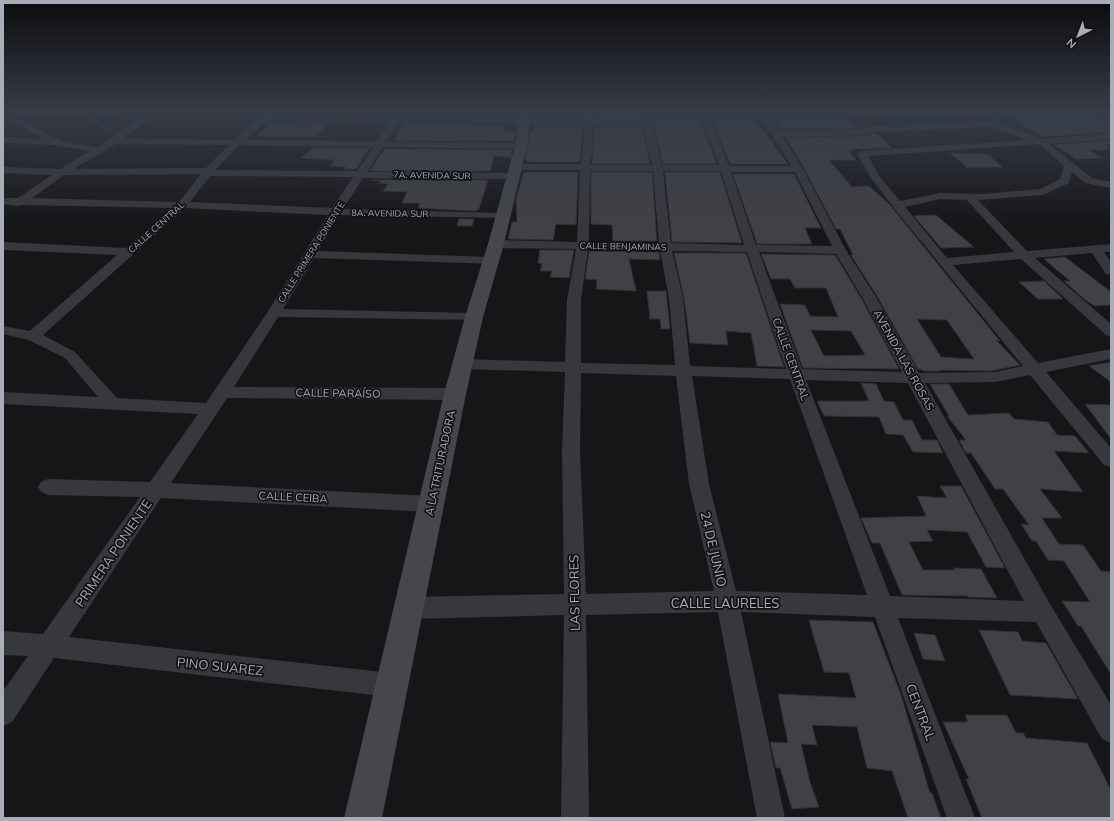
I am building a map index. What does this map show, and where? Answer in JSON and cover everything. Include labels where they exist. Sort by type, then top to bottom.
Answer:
[{"type":"street","name":"CALLE CENTRAL","points":[[33,336],[182,205],[208,172],[230,149]]},
{"type":"street","name":"CALLE PRIMERA PONIENTE","points":[[216,401],[274,313],[335,212],[377,149]]},
{"type":"street","points":[[418,149],[516,163],[585,168],[798,169]]},
{"type":"street","name":"A LA TRITURADORA","points":[[363,818],[455,394],[474,318],[494,252],[519,149]]},
{"type":"street","name":"LAS FLORES","points":[[575,818],[575,604],[571,451],[572,368],[574,300],[583,245],[586,149]]},
{"type":"street","name":"24 DE JUNIO","points":[[654,149],[658,169],[665,247],[676,298],[683,372],[699,484],[726,602],[736,637],[771,818]]},
{"type":"street","name":"CALLE CENTRAL","points":[[718,149],[750,247],[881,606]]},
{"type":"street","name":"AVENIDA LAS ROSAS","points":[[787,149],[840,250],[869,297],[1042,612],[1111,730]]},
{"type":"street","points":[[936,149],[862,154],[876,178],[897,205],[1111,460]]},
{"type":"street","points":[[1049,149],[1089,181],[1111,185]]},
{"type":"street","points":[[3,213],[62,172],[97,150]]},
{"type":"street","name":"7A. AVENIDA SUR","points":[[3,170],[62,172],[361,174],[516,163]]},
{"type":"street","points":[[897,205],[940,196],[970,197],[1043,192],[1065,181],[1069,166]]},
{"type":"street","points":[[970,197],[980,210],[1027,256],[1111,332]]},
{"type":"street","name":"8A. AVENIDA SUR","points":[[3,201],[182,205],[335,212],[502,216]]},
{"type":"street","name":"CALLE BENJAMINAS","points":[[310,254],[494,252],[583,245],[750,247],[840,250]]},
{"type":"street","points":[[3,246],[129,252]]},
{"type":"street","points":[[945,262],[1111,248]]},
{"type":"street","points":[[1096,250],[1111,270]]},
{"type":"street","points":[[274,313],[474,318]]},
{"type":"street","points":[[3,330],[33,336],[70,355],[111,402]]},
{"type":"street","points":[[463,364],[683,372],[914,378],[977,378],[1035,370],[1111,354]]},
{"type":"street","name":"CALLE PARAÍSO","points":[[3,398],[111,402],[216,401],[455,394]]},
{"type":"street","name":"PRIMERA PONIENTE","points":[[3,713],[216,401]]},
{"type":"street","name":"CALLE CEIBA","points":[[48,487],[155,490],[431,504]]},
{"type":"street","name":"CALLE LAURELES","points":[[408,608],[726,602],[1042,612]]},
{"type":"street","name":"CENTRAL","points":[[881,606],[961,818]]},
{"type":"street","name":"PINO SUAREZ","points":[[3,643],[49,646],[391,685]]},
{"type":"building","points":[[311,149],[369,149],[356,169],[344,169],[346,167],[330,166],[335,160],[301,158]]},
{"type":"building","points":[[384,149],[512,150],[511,157],[494,156],[490,171],[370,171]]},
{"type":"building","points":[[527,149],[581,149],[580,162],[527,162],[528,160],[525,160]]},
{"type":"building","points":[[594,149],[647,149],[650,164],[592,164]]},
{"type":"building","points":[[660,149],[711,149],[717,164],[663,164]]},
{"type":"building","points":[[724,149],[777,149],[788,164],[730,164]]},
{"type":"building","points":[[793,149],[849,149],[852,151],[848,151],[856,160],[829,160],[852,187],[869,186],[890,205],[1000,341],[996,340],[1020,365],[991,371],[923,371],[918,369],[877,296],[851,255],[853,255],[840,229],[836,229]],"holes":[[[917,319],[947,320],[974,359],[941,357]]]},
{"type":"building","points":[[1061,149],[1108,150],[1089,150],[1103,158],[1076,159]]},
{"type":"building","points":[[950,153],[987,154],[1003,167],[968,168]]},
{"type":"building","points":[[524,172],[578,172],[576,225],[556,224],[553,240],[508,239],[512,222],[517,222],[516,199]]},
{"type":"building","points":[[591,172],[652,172],[657,241],[613,241],[612,225],[591,224]]},
{"type":"building","points":[[665,172],[720,172],[742,243],[672,242]]},
{"type":"building","points":[[733,174],[794,174],[821,228],[805,228],[812,244],[757,244]]},
{"type":"building","points":[[371,180],[488,180],[479,209],[476,211],[418,208],[420,203],[402,203],[407,192],[383,191],[388,184]]},
{"type":"building","points":[[936,215],[974,247],[941,248],[914,216]]},
{"type":"building","points":[[459,219],[474,219],[472,226],[457,226]]},
{"type":"building","points":[[540,250],[574,250],[569,278],[550,277],[552,271],[540,271],[542,264],[538,263]]},
{"type":"building","points":[[589,251],[659,252],[660,260],[629,259],[636,291],[596,289],[597,280],[585,279]]},
{"type":"building","points":[[674,253],[746,253],[784,367],[757,366],[751,333],[726,331],[728,345],[690,343],[684,298]]},
{"type":"building","points":[[761,254],[835,255],[861,298],[899,369],[803,368],[780,304],[805,305],[810,316],[838,317],[826,288],[795,288],[790,279],[771,279]],"holes":[[[811,330],[851,331],[865,355],[824,356]]]},
{"type":"building","points":[[1065,257],[1111,292],[1111,305],[1095,306],[1084,299],[1064,281],[1070,281],[1044,259]]},
{"type":"building","points":[[1044,281],[1063,299],[1038,299],[1019,282]]},
{"type":"building","points":[[647,291],[666,291],[670,329],[661,329],[660,319],[650,319]]},
{"type":"building","points":[[1111,362],[1111,382],[1089,366]]},
{"type":"building","points":[[861,383],[876,384],[884,401],[894,402],[903,420],[912,420],[922,440],[937,440],[943,453],[913,452],[903,435],[886,434],[879,417],[824,416],[817,401],[869,401]]},
{"type":"building","points":[[930,384],[949,384],[968,415],[1009,413],[1014,419],[1048,422],[1057,435],[1075,436],[1089,453],[1054,451],[1083,492],[1040,489],[1062,518],[1042,518],[1059,544],[1083,545],[1101,571],[1111,572],[1111,674],[1081,626],[1078,626],[1062,601],[1090,602],[1064,561],[1048,560],[1036,541],[1032,541],[1021,524],[1029,525],[1003,489],[995,489],[971,453],[966,453],[959,440],[966,440],[947,416],[949,416]]},
{"type":"building","points":[[1085,404],[1111,405],[1111,439]]},
{"type":"building","points":[[940,486],[961,486],[1005,568],[986,567],[967,532],[927,530],[933,541],[909,542],[923,570],[955,570],[953,568],[981,569],[997,598],[902,595],[880,543],[872,543],[861,518],[926,516],[917,496],[947,498]]},
{"type":"building","points":[[809,620],[873,622],[901,695],[930,793],[932,793],[941,818],[908,818],[892,771],[867,768],[857,727],[812,725],[817,745],[801,744],[810,782],[819,807],[792,809],[780,768],[776,768],[770,742],[788,743],[778,694],[856,698],[849,673],[824,672]]},
{"type":"building","points":[[979,630],[1018,632],[1022,641],[1046,643],[1078,699],[1010,695]]},
{"type":"building","points":[[914,633],[935,635],[945,661],[923,659]]},
{"type":"building","points":[[965,715],[1007,715],[1016,733],[1023,733],[1026,738],[1087,743],[1111,790],[1111,818],[982,818],[966,779],[969,779],[943,722],[968,722]]}]
